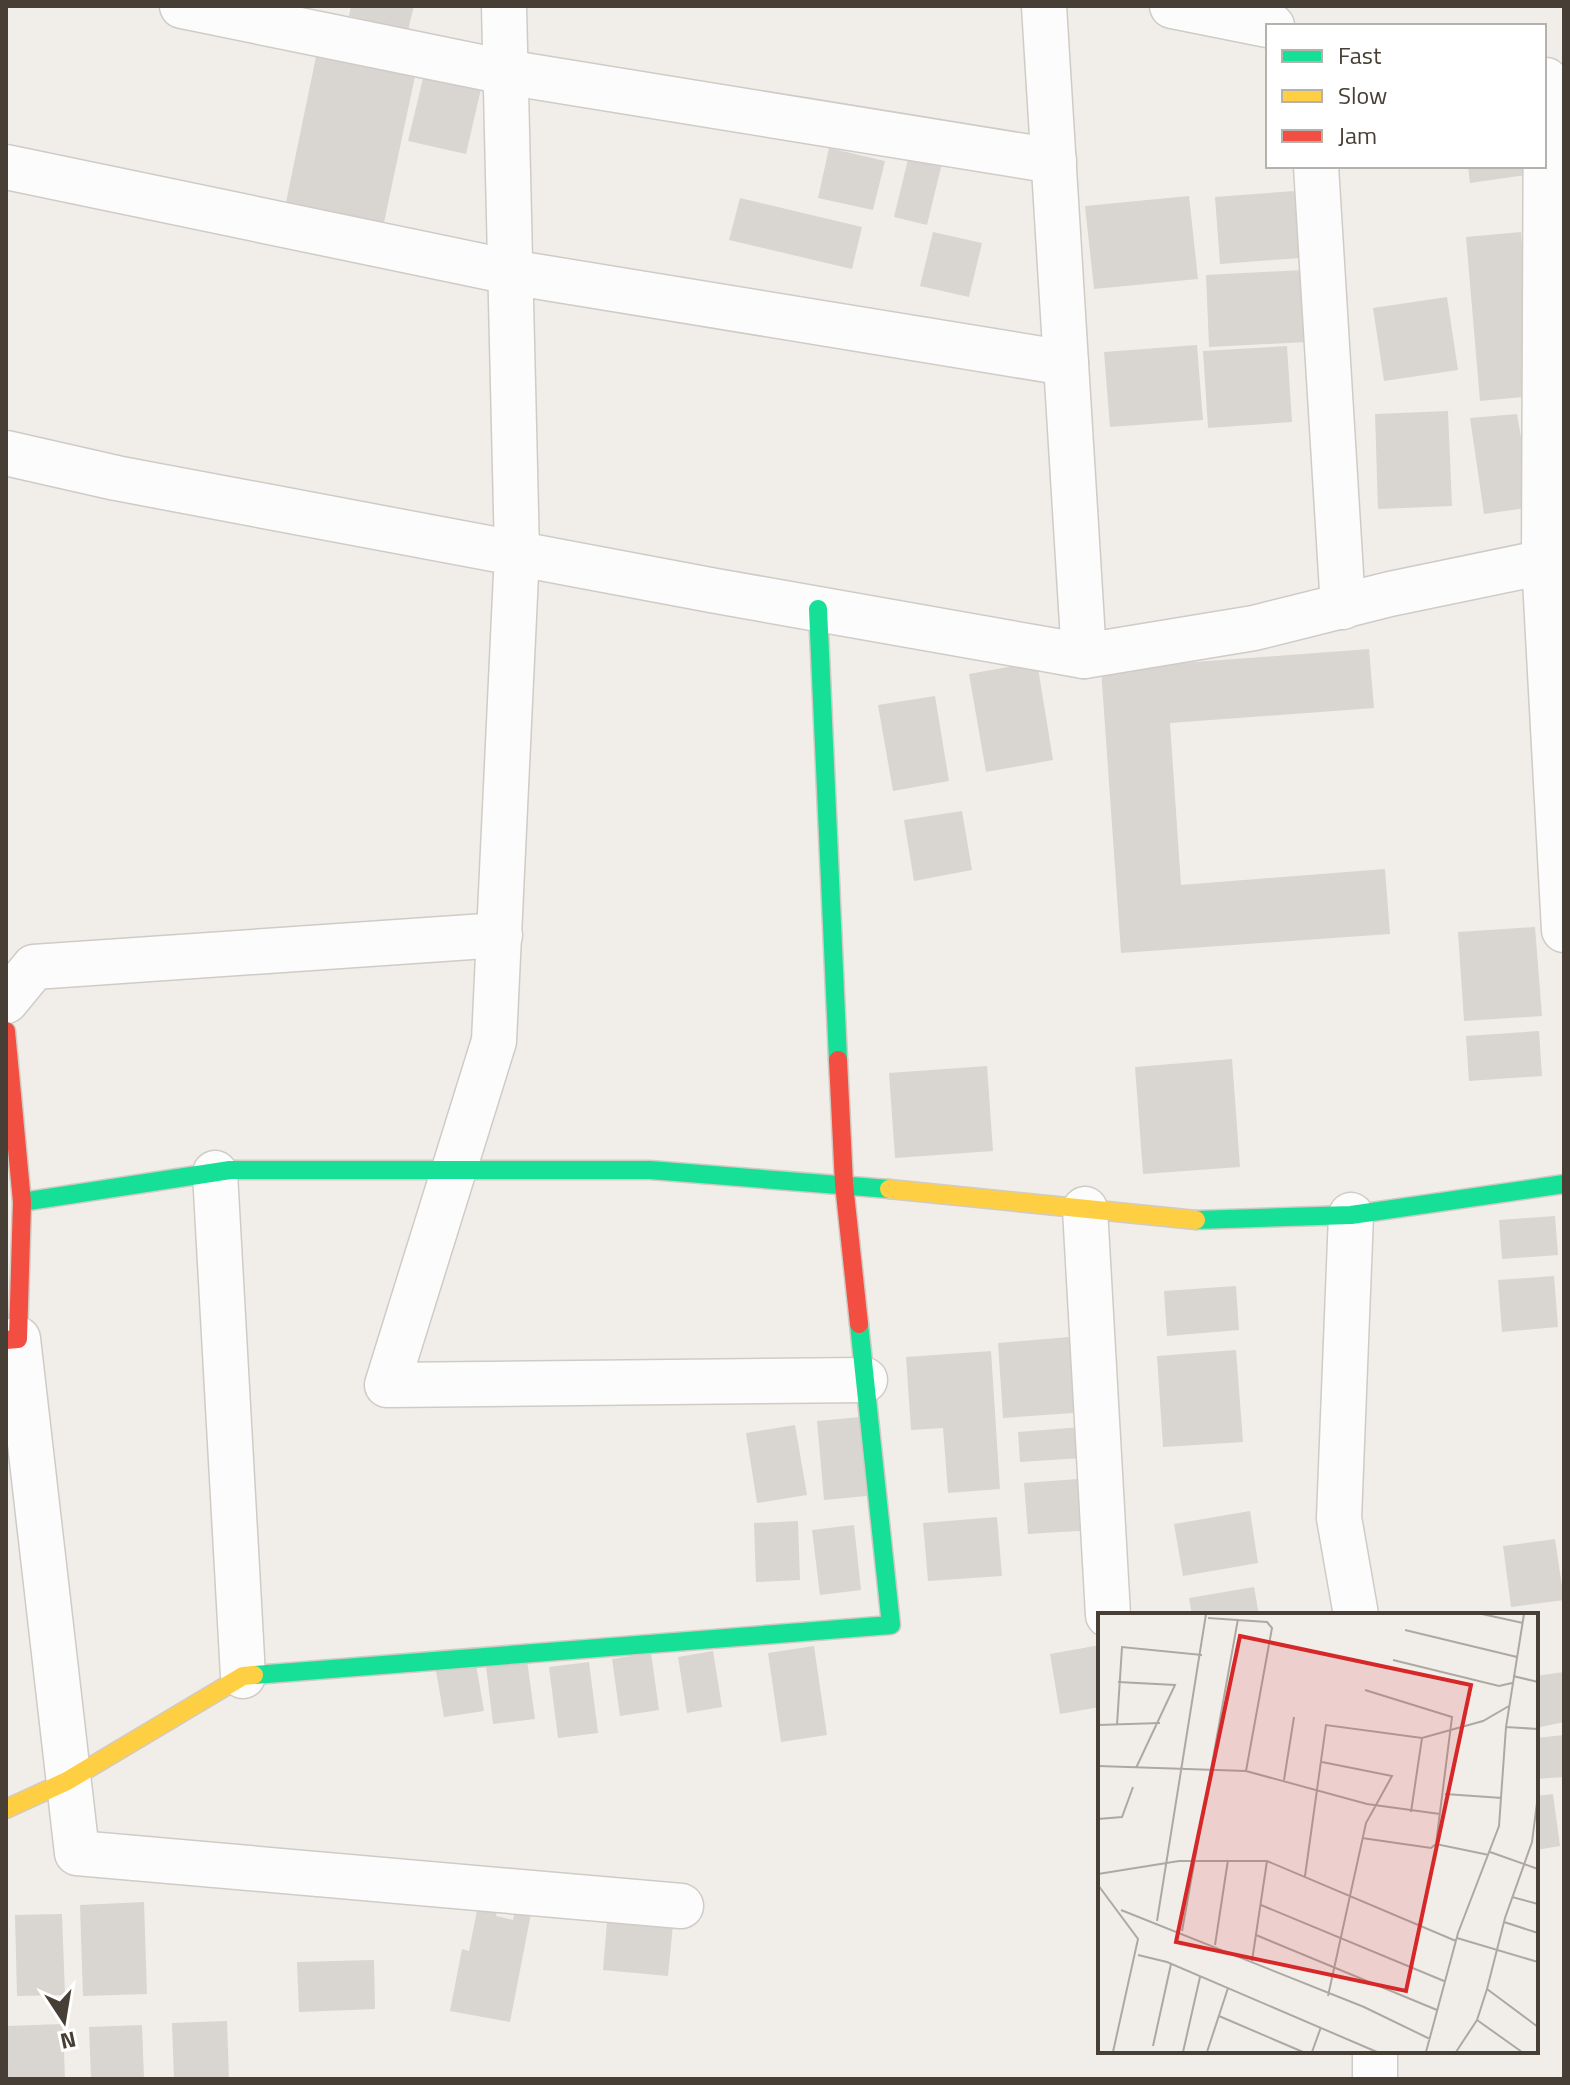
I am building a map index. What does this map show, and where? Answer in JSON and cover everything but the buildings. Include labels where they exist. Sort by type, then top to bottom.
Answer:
[{"type":"street","points":[[182,6],[505,72],[1054,161]]},
{"type":"street","points":[[504,6],[517,553],[494,1041],[387,1385],[865,1380]]},
{"type":"street","points":[[1044,6],[1084,656]]},
{"type":"street","points":[[1172,6],[1266,25]]},
{"type":"street","points":[[1551,81],[1554,560],[1564,930]]},
{"type":"street","points":[[6,167],[510,272],[1066,363]]},
{"type":"street","points":[[1316,168],[1343,607]]},
{"type":"street","points":[[6,453],[116,478],[1084,656],[1254,628],[1554,560]]},
{"type":"street","points":[[6,1809],[67,1781],[243,1676],[891,1625],[844,1184],[818,609]]},
{"type":"street","points":[[6,1001],[34,967],[500,935]]},
{"type":"street","points":[[6,1031],[22,1202],[12,1340],[77,1853],[681,1906]]},
{"type":"street","points":[[22,1202],[215,1173],[650,1170],[844,1184],[1209,1221],[1351,1215],[1564,1184]]},
{"type":"street","points":[[215,1173],[243,1676]]},
{"type":"street","points":[[1085,1209],[1108,1613]]},
{"type":"street","points":[[1351,1215],[1339,1518],[1356,1613]]},
{"type":"street","points":[[1375,2053],[1375,2079]]},
{"type":"traffic: fast","points":[[818,609],[838,1060]]},
{"type":"traffic: fast","points":[[22,1202],[230,1170],[650,1170],[889,1189]]},
{"type":"traffic: fast","points":[[1196,1220],[1351,1215],[1564,1184]]},
{"type":"traffic: fast","points":[[254,1675],[891,1625],[859,1324]]},
{"type":"traffic: slow","points":[[889,1189],[1196,1220]]},
{"type":"traffic: slow","points":[[6,1809],[67,1781],[243,1676],[254,1675]]},
{"type":"traffic: jam","points":[[6,1031],[22,1202],[18,1339],[6,1340]]},
{"type":"traffic: jam","points":[[838,1060],[844,1184],[859,1324]]}]
